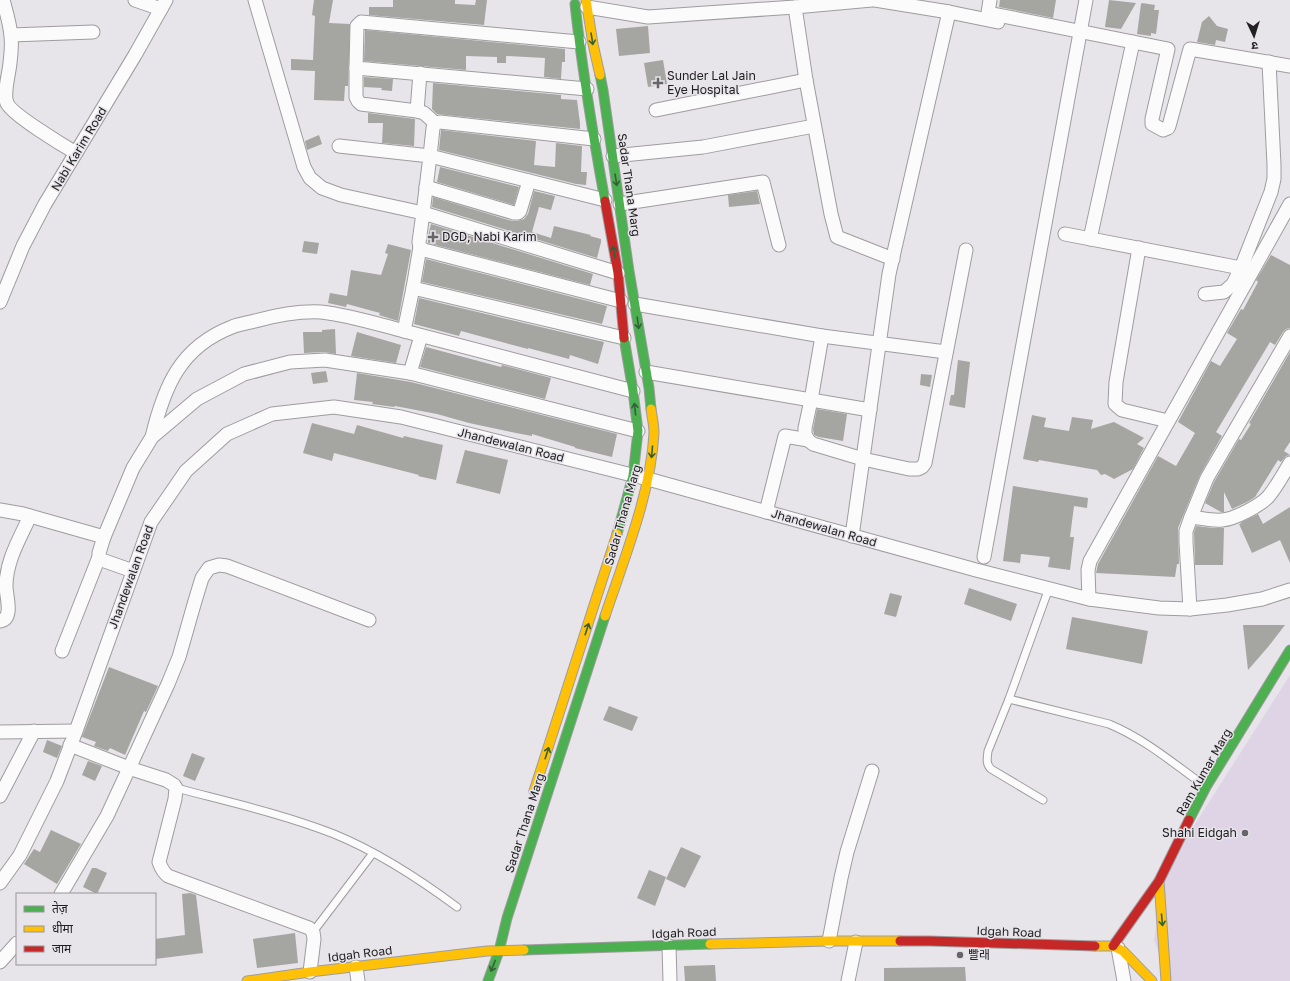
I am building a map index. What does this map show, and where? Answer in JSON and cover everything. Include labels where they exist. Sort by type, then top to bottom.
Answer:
[{"type":"street","points":[[3,0],[11,36],[11,61],[6,92],[6,102],[24,119],[55,141],[76,153]]},
{"type":"street","points":[[135,0],[164,4]]},
{"type":"street","points":[[255,0],[304,167],[310,178],[322,188],[341,195],[423,212],[618,273]]},
{"type":"street","name":"Sadar Thana Marg","points":[[532,797],[616,539],[633,476],[638,431],[624,338],[618,273],[594,139],[574,0]]},
{"type":"street","points":[[587,4],[648,17],[874,0],[949,12],[1031,29]]},
{"type":"street","points":[[990,0],[988,13],[1168,49],[1152,119],[1152,124],[1163,130],[1169,126],[1190,49],[1290,66]]},
{"type":"street","points":[[984,557],[1086,0]]},
{"type":"street","name":"Nabi Karim Road","points":[[0,301],[23,246],[46,204],[164,4]]},
{"type":"street","name":"Sadar Thana Marg","points":[[488,981],[499,951],[507,918],[632,532],[648,479],[654,432],[649,388],[603,90],[593,44],[587,4]]},
{"type":"street","points":[[795,7],[814,126],[830,214],[837,238],[893,259]]},
{"type":"street","points":[[852,536],[889,274],[949,12]]},
{"type":"street","points":[[435,123],[424,113],[417,111],[361,104],[358,101],[356,97],[357,26],[361,22],[579,42]]},
{"type":"street","points":[[11,36],[93,32]]},
{"type":"street","points":[[1090,239],[1133,42]]},
{"type":"street","points":[[1205,294],[1224,292],[1233,284],[1242,268],[1271,192],[1274,178],[1269,62]]},
{"type":"street","points":[[356,68],[587,89]]},
{"type":"street","points":[[417,111],[420,74]]},
{"type":"street","points":[[656,110],[806,80]]},
{"type":"street","points":[[435,123],[440,122],[594,139]]},
{"type":"street","points":[[404,331],[420,247],[419,242],[433,128],[435,123]]},
{"type":"street","points":[[613,156],[703,147],[814,126]]},
{"type":"street","points":[[339,146],[430,156],[605,200]]},
{"type":"street","points":[[426,187],[514,213],[520,211],[529,181]]},
{"type":"street","points":[[620,204],[763,182],[779,245]]},
{"type":"street","points":[[1089,599],[1088,570],[1090,560],[1290,204]]},
{"type":"street","points":[[1065,234],[1242,268]]},
{"type":"street","points":[[420,247],[424,250],[621,301]]},
{"type":"street","points":[[1139,248],[1116,382],[1115,404],[1122,410],[1168,421]]},
{"type":"street","points":[[822,336],[812,400],[805,428],[805,434],[808,440],[813,444],[863,459],[909,469],[918,469],[922,467],[925,463],[966,250]]},
{"type":"street","points":[[413,288],[624,338]]},
{"type":"street","points":[[635,304],[822,336],[946,352]]},
{"type":"street","points":[[152,437],[158,410],[172,378],[185,359],[206,340],[232,327],[281,314],[321,312],[358,319],[633,391]]},
{"type":"street","points":[[410,373],[421,336]]},
{"type":"street","points":[[1190,608],[1186,530],[1207,478],[1290,336]]},
{"type":"street","points":[[62,652],[99,557],[104,537],[133,468],[152,437],[198,399],[244,374],[290,362],[325,360],[410,373],[638,431]]},
{"type":"street","points":[[646,372],[870,410]]},
{"type":"street","name":"Jhandewalan Road","points":[[0,883],[20,855],[56,780],[76,731],[151,522],[186,471],[227,434],[272,414],[334,407],[401,417],[648,479],[976,570],[1089,599],[1159,608],[1190,608],[1227,605],[1262,599],[1290,590]]},
{"type":"street","points":[[766,512],[785,436],[808,440]]},
{"type":"street","points":[[1191,517],[1210,520],[1223,520],[1257,505],[1268,496],[1290,463]]},
{"type":"street","points":[[0,509],[104,537]]},
{"type":"street","points":[[0,621],[7,618],[8,612],[6,586],[7,570],[30,516]]},
{"type":"street","points":[[99,557],[102,560],[133,571]]},
{"type":"street","points":[[61,893],[107,816],[129,768],[176,664],[202,578],[209,568],[219,565],[227,566],[370,620]]},
{"type":"street","name":"Ram Kumar Marg","points":[[1118,948],[1159,881],[1206,788],[1290,650]]},
{"type":"street","points":[[0,796],[34,731]]},
{"type":"street","points":[[0,732],[76,731]]},
{"type":"street","points":[[70,745],[174,784],[176,788],[175,799],[159,862],[161,868],[168,876],[309,928],[313,932],[314,939],[310,972]]},
{"type":"street","points":[[829,942],[845,858],[872,771]]},
{"type":"street","points":[[1159,881],[1166,981]]},
{"type":"street","name":"Idgah Road","points":[[247,981],[486,951],[829,942],[929,941],[1118,948]]},
{"type":"street","points":[[848,981],[856,942]]},
{"type":"street","points":[[0,962],[16,944]]},
{"type":"street","points":[[669,946],[670,981]]},
{"type":"street","points":[[1118,948],[1151,979],[1161,981]]},
{"type":"street","points":[[1118,948],[1124,981]]},
{"type":"street","points":[[356,967],[358,981]]},
{"type":"lane","points":[[1043,800],[991,769],[987,765],[987,758],[1049,588]]},
{"type":"lane","points":[[1009,699],[1109,724],[1122,729],[1141,740],[1206,788]]},
{"type":"lane","points":[[176,788],[295,820],[335,834],[400,867],[426,883],[457,906]]},
{"type":"lane","points":[[313,932],[373,853]]},
{"type":"shaded area","name":"Shahi Eidgah","points":[[1290,675],[1290,981],[1172,981],[1154,941],[1162,876]]},
{"type":"building","points":[[314,0],[333,0],[329,23],[350,24],[348,86],[345,86],[344,101],[314,100],[315,71],[291,70],[291,59],[313,60],[315,16],[312,15]]},
{"type":"building","points":[[393,0],[455,0],[455,4],[475,5],[476,0],[487,0],[484,25],[369,15],[369,7],[393,7]]},
{"type":"building","points":[[1000,0],[1056,0],[1053,18],[999,7]]},
{"type":"building","points":[[1109,0],[1136,3],[1121,29],[1105,27]]},
{"type":"building","points":[[1142,3],[1155,5],[1154,10],[1159,10],[1156,34],[1151,33],[1151,36],[1137,34]]},
{"type":"building","points":[[1209,16],[1217,26],[1228,29],[1225,42],[1216,40],[1215,45],[1197,42],[1202,22]]},
{"type":"building","points":[[648,26],[650,53],[619,56],[616,29]]},
{"type":"building","points":[[365,30],[565,49],[565,62],[562,62],[561,79],[544,77],[545,58],[506,56],[506,63],[497,63],[497,57],[466,56],[466,70],[364,61]]},
{"type":"building","points":[[663,60],[667,84],[648,87],[644,63]]},
{"type":"building","points":[[364,77],[393,79],[392,91],[381,90],[382,88],[364,87]]},
{"type":"building","points":[[433,83],[561,95],[561,99],[577,100],[580,129],[437,114],[432,109]]},
{"type":"building","points":[[368,113],[415,119],[414,146],[382,143],[383,123],[368,123]]},
{"type":"building","points":[[441,130],[536,141],[534,165],[555,167],[556,143],[582,146],[581,172],[587,172],[586,185],[576,184],[439,150]]},
{"type":"building","points":[[319,135],[322,144],[307,150],[305,141]]},
{"type":"building","points":[[440,167],[519,187],[514,205],[437,182]]},
{"type":"building","points":[[534,191],[555,196],[551,210],[539,207],[532,232],[551,238],[554,226],[601,239],[597,258],[432,207],[433,197],[512,221],[518,221],[524,219],[528,214]]},
{"type":"building","points":[[757,191],[760,204],[729,207],[728,195]]},
{"type":"building","points":[[431,224],[593,274],[590,285],[428,243]]},
{"type":"building","points":[[304,241],[319,243],[317,254],[302,252]]},
{"type":"building","points":[[388,244],[411,250],[398,321],[379,315],[380,313],[347,304],[346,307],[328,303],[330,293],[347,296],[351,270],[381,275],[388,254],[385,253]]},
{"type":"building","points":[[1271,255],[1290,265],[1290,328],[1283,332],[1275,345],[1270,342],[1216,432],[1222,436],[1200,475],[1178,528],[1179,564],[1177,564],[1175,577],[1096,573],[1098,564],[1158,456],[1176,466],[1195,433],[1178,422],[1211,361],[1220,366],[1237,339],[1227,333],[1241,309],[1243,310],[1258,282],[1256,280]]},
{"type":"building","points":[[426,259],[607,306],[602,324],[422,282]]},
{"type":"building","points":[[419,298],[604,342],[598,364],[570,355],[569,359],[461,331],[459,336],[414,324]]},
{"type":"building","points":[[335,329],[336,354],[325,352],[304,353],[303,332],[322,332],[322,330]]},
{"type":"building","points":[[357,332],[401,345],[396,363],[351,356]]},
{"type":"building","points":[[426,347],[501,367],[502,365],[551,378],[545,399],[420,367]]},
{"type":"building","points":[[1290,352],[1290,442],[1284,451],[1290,455],[1286,456],[1281,462],[1278,460],[1255,497],[1249,501],[1232,509],[1224,492],[1224,512],[1221,512],[1205,503],[1214,482],[1239,439],[1241,440],[1251,424],[1249,423]]},
{"type":"building","points":[[958,360],[970,362],[965,408],[949,405],[951,395],[954,395]]},
{"type":"building","points":[[326,371],[328,382],[313,384],[311,373]]},
{"type":"building","points":[[357,373],[411,382],[617,434],[612,457],[575,448],[532,434],[532,436],[516,433],[469,423],[437,414],[354,400]]},
{"type":"building","points":[[921,374],[932,375],[930,387],[920,385]]},
{"type":"building","points":[[817,409],[847,414],[843,441],[814,435],[813,429]]},
{"type":"building","points":[[1032,415],[1046,418],[1044,427],[1069,431],[1072,417],[1093,420],[1091,429],[1114,422],[1144,438],[1137,444],[1144,448],[1133,469],[1114,479],[1105,474],[1101,475],[1097,470],[1039,460],[1038,462],[1023,459]]},
{"type":"building","points":[[312,423],[354,434],[357,425],[403,438],[404,436],[443,445],[436,480],[334,453],[332,461],[303,453]]},
{"type":"building","points":[[465,450],[508,460],[500,494],[456,483]]},
{"type":"building","points":[[1013,486],[1088,498],[1087,508],[1074,506],[1070,537],[1074,537],[1070,570],[1048,567],[1050,557],[1021,554],[1020,563],[1003,561]]},
{"type":"building","points":[[1290,507],[1290,563],[1280,540],[1252,553],[1239,524],[1258,514],[1263,524]]},
{"type":"building","points":[[1196,526],[1224,528],[1223,565],[1195,565],[1194,532]]},
{"type":"building","points":[[969,588],[1017,604],[1011,621],[964,604]]},
{"type":"building","points":[[890,593],[902,596],[896,617],[884,614]]},
{"type":"building","points":[[1072,617],[1148,631],[1142,664],[1066,649]]},
{"type":"building","points":[[1243,625],[1285,625],[1248,670]]},
{"type":"building","points":[[109,667],[158,686],[146,712],[144,711],[125,755],[110,748],[108,751],[94,746],[96,742],[82,737]]},
{"type":"building","points":[[609,706],[638,717],[632,731],[603,720]]},
{"type":"building","points":[[47,740],[62,746],[57,758],[43,752]]},
{"type":"building","points":[[192,753],[205,758],[195,781],[183,776]]},
{"type":"building","points":[[88,761],[102,766],[95,781],[82,775]]},
{"type":"building","points":[[51,830],[81,844],[57,884],[24,864],[34,849],[40,852]]},
{"type":"building","points":[[681,847],[701,856],[685,888],[666,879]]},
{"type":"building","points":[[92,868],[96,868],[107,873],[97,893],[83,887]]},
{"type":"building","points":[[649,870],[666,877],[655,906],[637,898]]},
{"type":"building","points":[[190,893],[196,895],[203,953],[156,959],[156,939],[185,935],[182,894]]},
{"type":"building","points":[[295,933],[298,963],[257,968],[253,939]]},
{"type":"building","points":[[715,965],[716,981],[685,981],[684,966]]},
{"type":"building","points":[[965,967],[966,981],[884,981],[884,968]]},
{"type":"traffic: fast","points":[[575,4],[588,102],[605,201]]},
{"type":"traffic: fast","points":[[600,75],[651,409]]},
{"type":"traffic: fast","points":[[617,534],[633,476],[638,431],[624,338]]},
{"type":"traffic: fast","points":[[488,981],[499,951],[507,918],[605,616]]},
{"type":"traffic: fast","points":[[1189,820],[1206,787],[1290,650]]},
{"type":"traffic: fast","points":[[524,950],[710,944]]},
{"type":"traffic: slow","points":[[586,0],[600,75]]},
{"type":"traffic: slow","points":[[605,616],[636,526],[648,479],[654,433],[651,409]]},
{"type":"traffic: slow","points":[[534,791],[617,534]]},
{"type":"traffic: slow","points":[[1159,881],[1166,981]]},
{"type":"traffic: slow","points":[[710,944],[900,941]]},
{"type":"traffic: slow","points":[[1095,946],[1113,946],[1123,951],[1152,981]]},
{"type":"traffic: slow","points":[[247,981],[487,951],[524,950]]},
{"type":"traffic: jam","points":[[605,201],[618,273],[624,338]]},
{"type":"traffic: jam","points":[[1113,946],[1159,881],[1189,820]]},
{"type":"traffic: jam","points":[[900,941],[1095,946]]},
{"type":"place","name":"Sunder Lal Jain Eye Hospital","points":[[658,83]]},
{"type":"place","name":"DGD, Nabi Karim","points":[[433,237]]},
{"type":"place","name":"Shahi Eidgah","points":[[1245,833]]},
{"type":"place","name":"빨래","points":[[960,955]]}]
